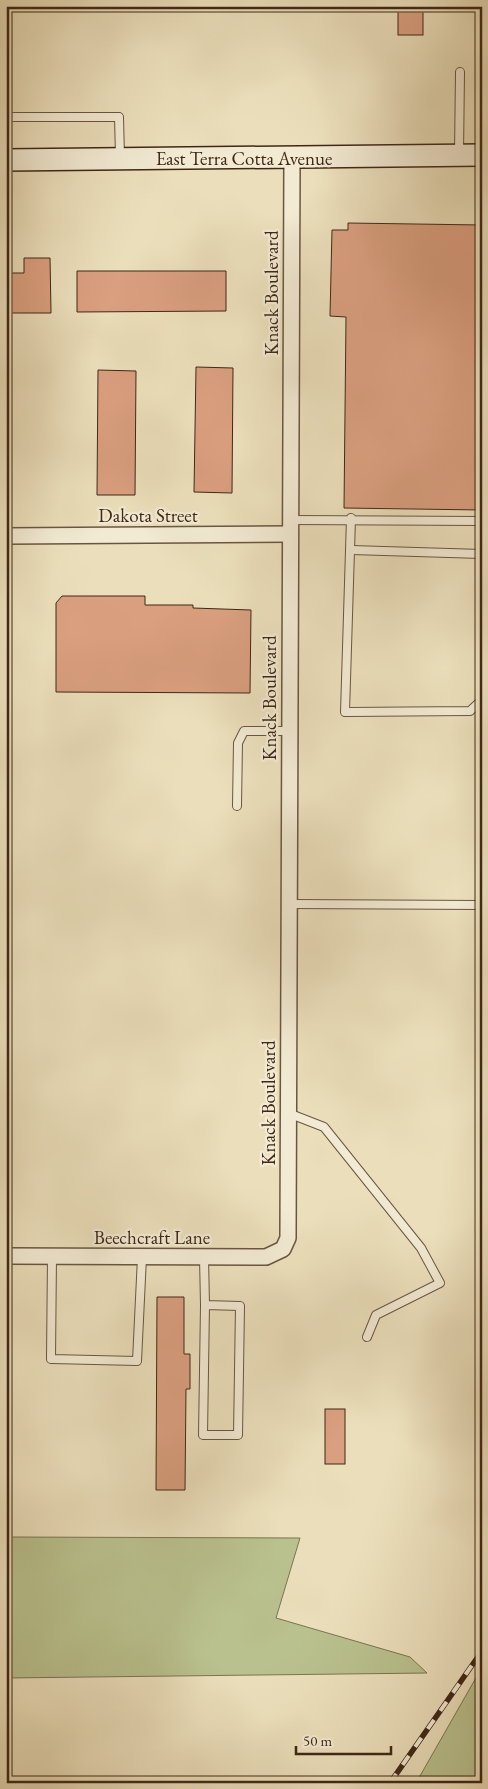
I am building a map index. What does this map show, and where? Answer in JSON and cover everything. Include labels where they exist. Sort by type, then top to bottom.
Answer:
[{"type":"main road","name":"East Terra Cotta Avenue","points":[[6,160],[482,156]]},
{"type":"street","name":"Knack Boulevard","points":[[288,1238],[292,157]]},
{"type":"street","name":"Dakota Street","points":[[6,536],[290,527]]},
{"type":"street","name":"Beechcraft Lane","points":[[6,1256],[266,1258],[283,1249],[288,1238]]},
{"type":"lane","points":[[459,156],[460,72]]},
{"type":"lane","points":[[6,117],[119,117],[120,159]]},
{"type":"lane","points":[[290,527],[351,518],[482,521]]},
{"type":"lane","points":[[351,518],[346,712],[470,711],[482,700]]},
{"type":"lane","points":[[351,550],[482,554]]},
{"type":"lane","points":[[237,806],[238,743],[244,731],[289,730]]},
{"type":"lane","points":[[289,904],[482,905]]},
{"type":"lane","points":[[288,1113],[324,1127],[421,1248],[440,1283],[376,1315],[367,1337]]},
{"type":"lane","points":[[52,1256],[50,1359],[137,1361],[142,1257]]},
{"type":"lane","points":[[204,1257],[203,1435],[238,1435],[240,1306],[205,1305]]},
{"type":"path","points":[[475,1783],[482,1780]]},
{"type":"green space","points":[[6,1537],[300,1538],[276,1618],[410,1657],[427,1673],[6,1678]]},
{"type":"green space","points":[[481,1669],[482,1783],[416,1783]]},
{"type":"building","points":[[398,6],[423,6],[423,35],[398,35]]},
{"type":"building","points":[[348,223],[482,225],[482,510],[344,508],[346,317],[330,316],[332,230],[348,230]]},
{"type":"building","points":[[24,258],[50,258],[51,313],[6,313],[6,273],[24,273]]},
{"type":"building","points":[[77,271],[226,271],[226,311],[77,312]]},
{"type":"building","points":[[196,367],[233,368],[232,493],[194,492]]},
{"type":"building","points":[[98,370],[136,371],[135,495],[97,495]]},
{"type":"building","points":[[62,596],[145,596],[145,605],[193,605],[193,608],[251,610],[250,693],[56,692],[56,603]]},
{"type":"building","points":[[157,1297],[184,1297],[184,1354],[190,1354],[190,1389],[186,1389],[185,1490],[156,1490]]},
{"type":"building","points":[[325,1409],[345,1409],[345,1464],[325,1464]]},
{"type":"railway","points":[[390,1783],[482,1651]]}]
